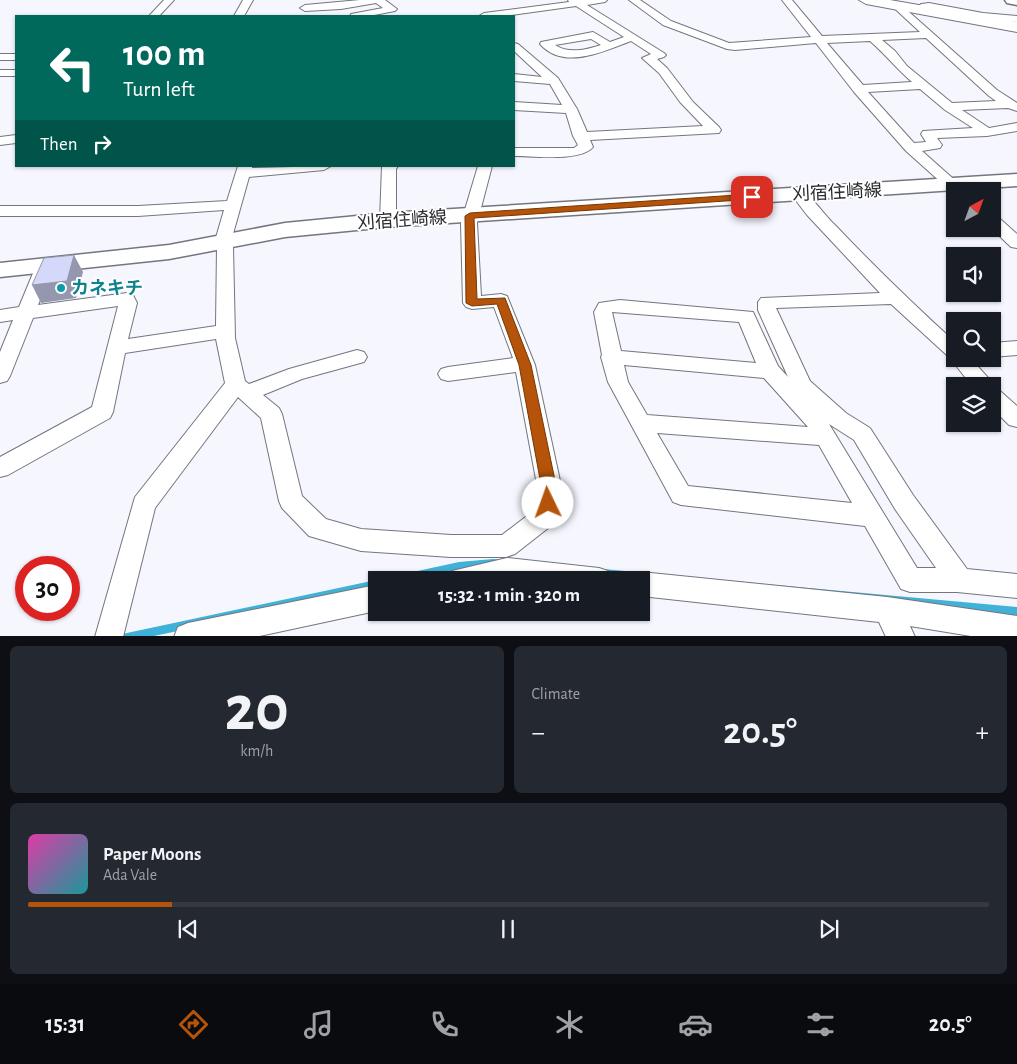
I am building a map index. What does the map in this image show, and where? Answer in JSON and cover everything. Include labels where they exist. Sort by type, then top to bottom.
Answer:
[{"type":"main road","points":[[866,0],[1017,27]]},
{"type":"main road","points":[[1012,0],[1017,1]]},
{"type":"main road","name":"刈宿住崎線","points":[[1001,182],[1017,180]]},
{"type":"main road","name":"刈宿住崎線","points":[[0,270],[169,252],[223,240],[285,230],[388,220],[799,194],[946,188]]},
{"type":"street","points":[[155,15],[169,0]]},
{"type":"street","points":[[240,15],[248,0]]},
{"type":"street","points":[[305,8],[339,11],[378,0],[392,9],[360,15]]},
{"type":"street","points":[[487,15],[502,10],[576,1],[602,0]]},
{"type":"street","points":[[634,0],[667,23],[727,46],[735,47],[788,41],[930,35]]},
{"type":"street","points":[[787,0],[858,88],[912,148],[949,182]]},
{"type":"street","points":[[576,1],[660,55],[648,58],[660,66],[682,96],[714,130],[580,136]]},
{"type":"street","points":[[889,3],[930,35],[993,93],[1013,106]]},
{"type":"street","points":[[921,10],[924,6],[929,6],[983,16],[1017,19]]},
{"type":"street","points":[[608,45],[593,35],[545,44],[572,55],[578,55],[608,45],[632,37]]},
{"type":"street","points":[[873,38],[949,107],[987,132]]},
{"type":"street","points":[[515,152],[576,152],[586,147],[580,136],[572,109],[554,81],[516,50]]},
{"type":"street","points":[[536,65],[553,60],[565,66],[572,55]]},
{"type":"street","points":[[0,73],[15,73]]},
{"type":"street","points":[[518,82],[554,81]]},
{"type":"street","points":[[858,88],[924,85]]},
{"type":"street","points":[[515,106],[572,109]]},
{"type":"street","points":[[949,107],[1013,106]]},
{"type":"street","points":[[912,148],[935,145],[928,134],[987,132],[1017,127]]},
{"type":"street","points":[[1002,129],[1017,139]]},
{"type":"street","points":[[0,141],[15,139]]},
{"type":"street","points":[[304,167],[244,170],[223,240],[225,247],[225,331],[242,389],[271,414],[290,501],[318,528],[361,540],[451,546],[561,571]]},
{"type":"street","points":[[388,220],[389,167]]},
{"type":"street","points":[[479,571],[506,558],[543,518],[550,490],[524,364],[501,300],[472,303],[470,216],[485,167]]},
{"type":"street","points":[[799,194],[813,212],[894,298],[946,344]]},
{"type":"street","points":[[0,211],[138,211],[233,204]]},
{"type":"street","points":[[1001,228],[1017,243]]},
{"type":"street","points":[[0,376],[45,266]]},
{"type":"street","points":[[0,316],[127,298],[128,303],[102,412],[0,468]]},
{"type":"street","points":[[894,298],[768,302],[767,310],[802,386],[838,419],[862,434],[904,502],[960,580]]},
{"type":"street","points":[[873,516],[680,495],[618,382],[611,357],[603,312],[606,307],[620,306],[746,316],[770,371],[818,424],[873,516],[910,580],[960,580],[1017,586]]},
{"type":"street","points":[[116,348],[225,331]]},
{"type":"street","points":[[1001,349],[1017,348]]},
{"type":"street","points":[[109,636],[144,504],[242,389],[357,357]]},
{"type":"street","points":[[611,357],[770,371]]},
{"type":"street","points":[[448,374],[524,364]]},
{"type":"street","points":[[968,367],[976,377]]},
{"type":"street","points":[[1001,403],[1017,420]]},
{"type":"street","points":[[642,423],[826,437]]},
{"type":"street","points":[[650,585],[887,610],[1017,629]]},
{"type":"street","points":[[188,636],[368,600]]},
{"type":"street","points":[[887,610],[901,636]]},
{"type":"water","points":[[493,559],[624,571],[552,571],[496,566],[469,571],[418,571],[459,562]]},
{"type":"water","points":[[650,573],[1017,607],[1017,621],[807,594],[650,580]]},
{"type":"water","points":[[368,582],[368,591],[154,636],[113,636]]},
{"type":"building","points":[[74,255],[67,281],[32,285],[44,258]]},
{"type":"place","name":"カネキチ","points":[[61,288]]},
{"type":"route","points":[[548,503],[550,490],[528,388],[525,365],[501,300],[472,303],[468,223],[470,216],[752,197]]}]
